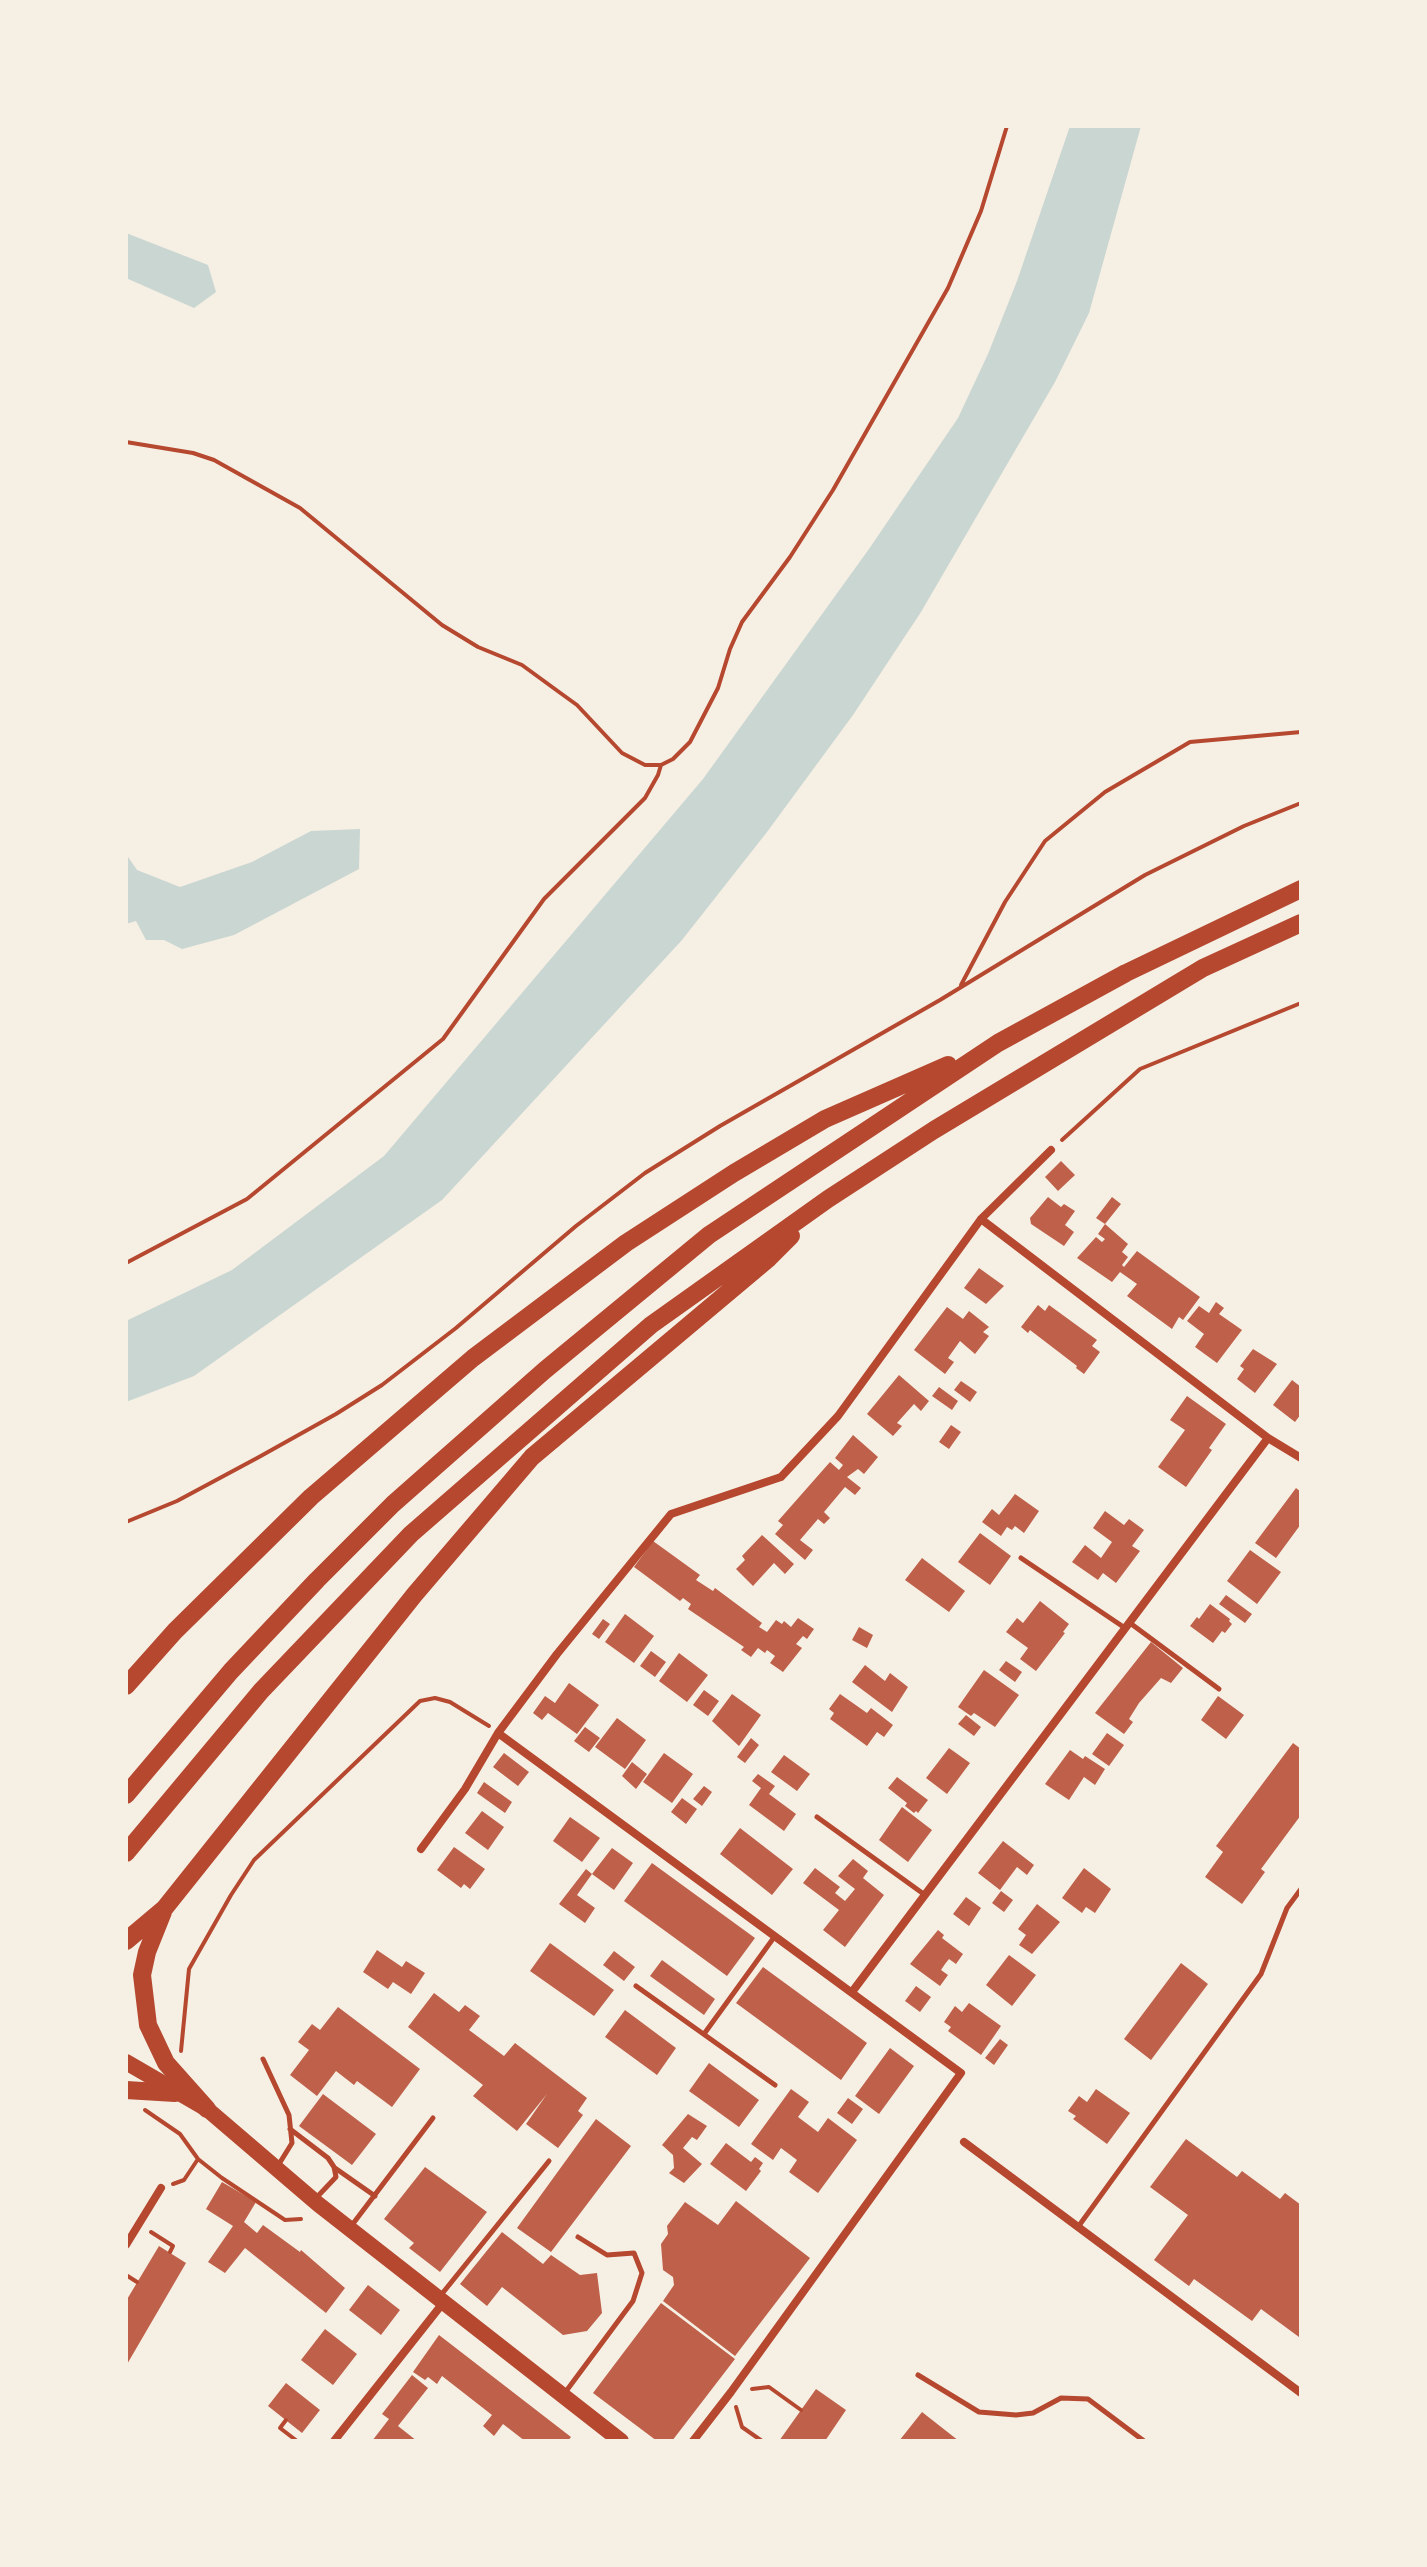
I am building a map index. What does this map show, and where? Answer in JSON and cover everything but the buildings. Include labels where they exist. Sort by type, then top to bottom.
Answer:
[{"type":"highway","points":[[126,1795],[231,1671],[393,1504],[545,1370],[709,1235],[998,1043],[1126,973],[1301,889]]},
{"type":"highway","points":[[126,1853],[261,1691],[411,1534],[651,1325],[828,1199],[934,1130],[1203,968],[1301,923]]},
{"type":"highway","points":[[126,1686],[175,1631],[311,1497],[473,1358],[626,1243],[825,1119],[998,1043]]},
{"type":"highway","points":[[126,1941],[164,1909],[415,1594],[532,1457],[769,1258],[828,1199]]},
{"type":"highway","points":[[164,1909],[147,1952],[142,1975],[148,2025],[166,2063],[207,2109]]},
{"type":"highway","points":[[131,2097],[175,2093]]},
{"type":"main road","points":[[126,2062],[207,2109],[314,2201],[621,2441]]},
{"type":"street","points":[[421,1849],[465,1789],[498,1733],[557,1654],[671,1514],[781,1477],[838,1416],[981,1219],[1051,1150]]},
{"type":"street","points":[[981,1219],[1268,1438],[1301,1458]]},
{"type":"street","points":[[852,1992],[1268,1438]]},
{"type":"street","points":[[498,1733],[961,2073],[693,2441]]},
{"type":"street","points":[[964,2142],[1301,2393]]},
{"type":"street","points":[[126,2245],[161,2188]]},
{"type":"street","points":[[334,2441],[440,2301]]},
{"type":"lane","points":[[1021,1558],[1219,1689]]},
{"type":"lane","points":[[817,1817],[925,1895]]},
{"type":"lane","points":[[1078,2227],[1261,1974],[1287,1908],[1301,1889]]},
{"type":"lane","points":[[704,2034],[775,1936]]},
{"type":"lane","points":[[636,1986],[775,2085]]},
{"type":"lane","points":[[263,2059],[289,2115],[292,2143],[276,2168]]},
{"type":"lane","points":[[349,2229],[433,2118]]},
{"type":"lane","points":[[290,2129],[328,2158],[334,2167],[375,2196]]},
{"type":"lane","points":[[440,2301],[549,2161]]},
{"type":"lane","points":[[314,2201],[336,2177],[334,2167]]},
{"type":"lane","points":[[563,2395],[633,2301],[642,2273],[634,2253],[607,2255],[578,2237]]},
{"type":"lane","points":[[918,2375],[979,2412],[1033,2413],[1061,2398],[1088,2399],[1144,2441]]},
{"type":"path","points":[[126,441],[193,453],[214,460],[300,508],[442,625],[478,647],[522,665],[577,705],[622,753],[645,765],[661,765],[673,759],[690,742],[718,688],[742,622],[790,557],[833,490],[948,288],[981,211],[1007,126]]},
{"type":"path","points":[[960,987],[1005,902],[1045,841],[1105,792],[1190,742],[1301,732]]},
{"type":"path","points":[[126,1263],[247,1199],[443,1039],[544,899],[645,798],[661,765]]},
{"type":"path","points":[[126,1522],[177,1501],[232,1472],[382,1385],[645,1173],[720,1126],[1145,875],[1244,826],[1301,803]]},
{"type":"path","points":[[1051,1150],[1140,1069],[1301,1003]]},
{"type":"path","points":[[166,2063],[182,2051],[189,1969],[254,1860],[420,1701],[435,1698],[450,1702],[484,1722]]},
{"type":"path","points":[[131,2097],[180,2134],[198,2159],[285,2220],[301,2219]]},
{"type":"path","points":[[161,2188],[184,2180],[198,2159]]},
{"type":"path","points":[[139,2225],[173,2246],[170,2252]]},
{"type":"path","points":[[126,2275],[137,2282]]},
{"type":"path","points":[[762,2441],[742,2427],[731,2392],[769,2387],[801,2410]]},
{"type":"path","points":[[286,2420],[280,2428],[297,2441]]},
{"type":"shaded area","points":[[1070,126],[1141,126],[1089,313],[1055,382],[921,612],[853,715],[767,832],[682,940],[442,1200],[194,1376],[126,1402],[126,1321],[232,1270],[384,1156],[703,779],[869,549],[958,418],[1017,281]]},
{"type":"shaded area","points":[[126,233],[208,265],[216,292],[194,308],[126,278]]},
{"type":"shaded area","points":[[360,829],[359,869],[234,935],[182,949],[164,940],[146,940],[136,921],[126,924],[126,854],[137,870],[180,887],[252,862],[311,831]]}]
